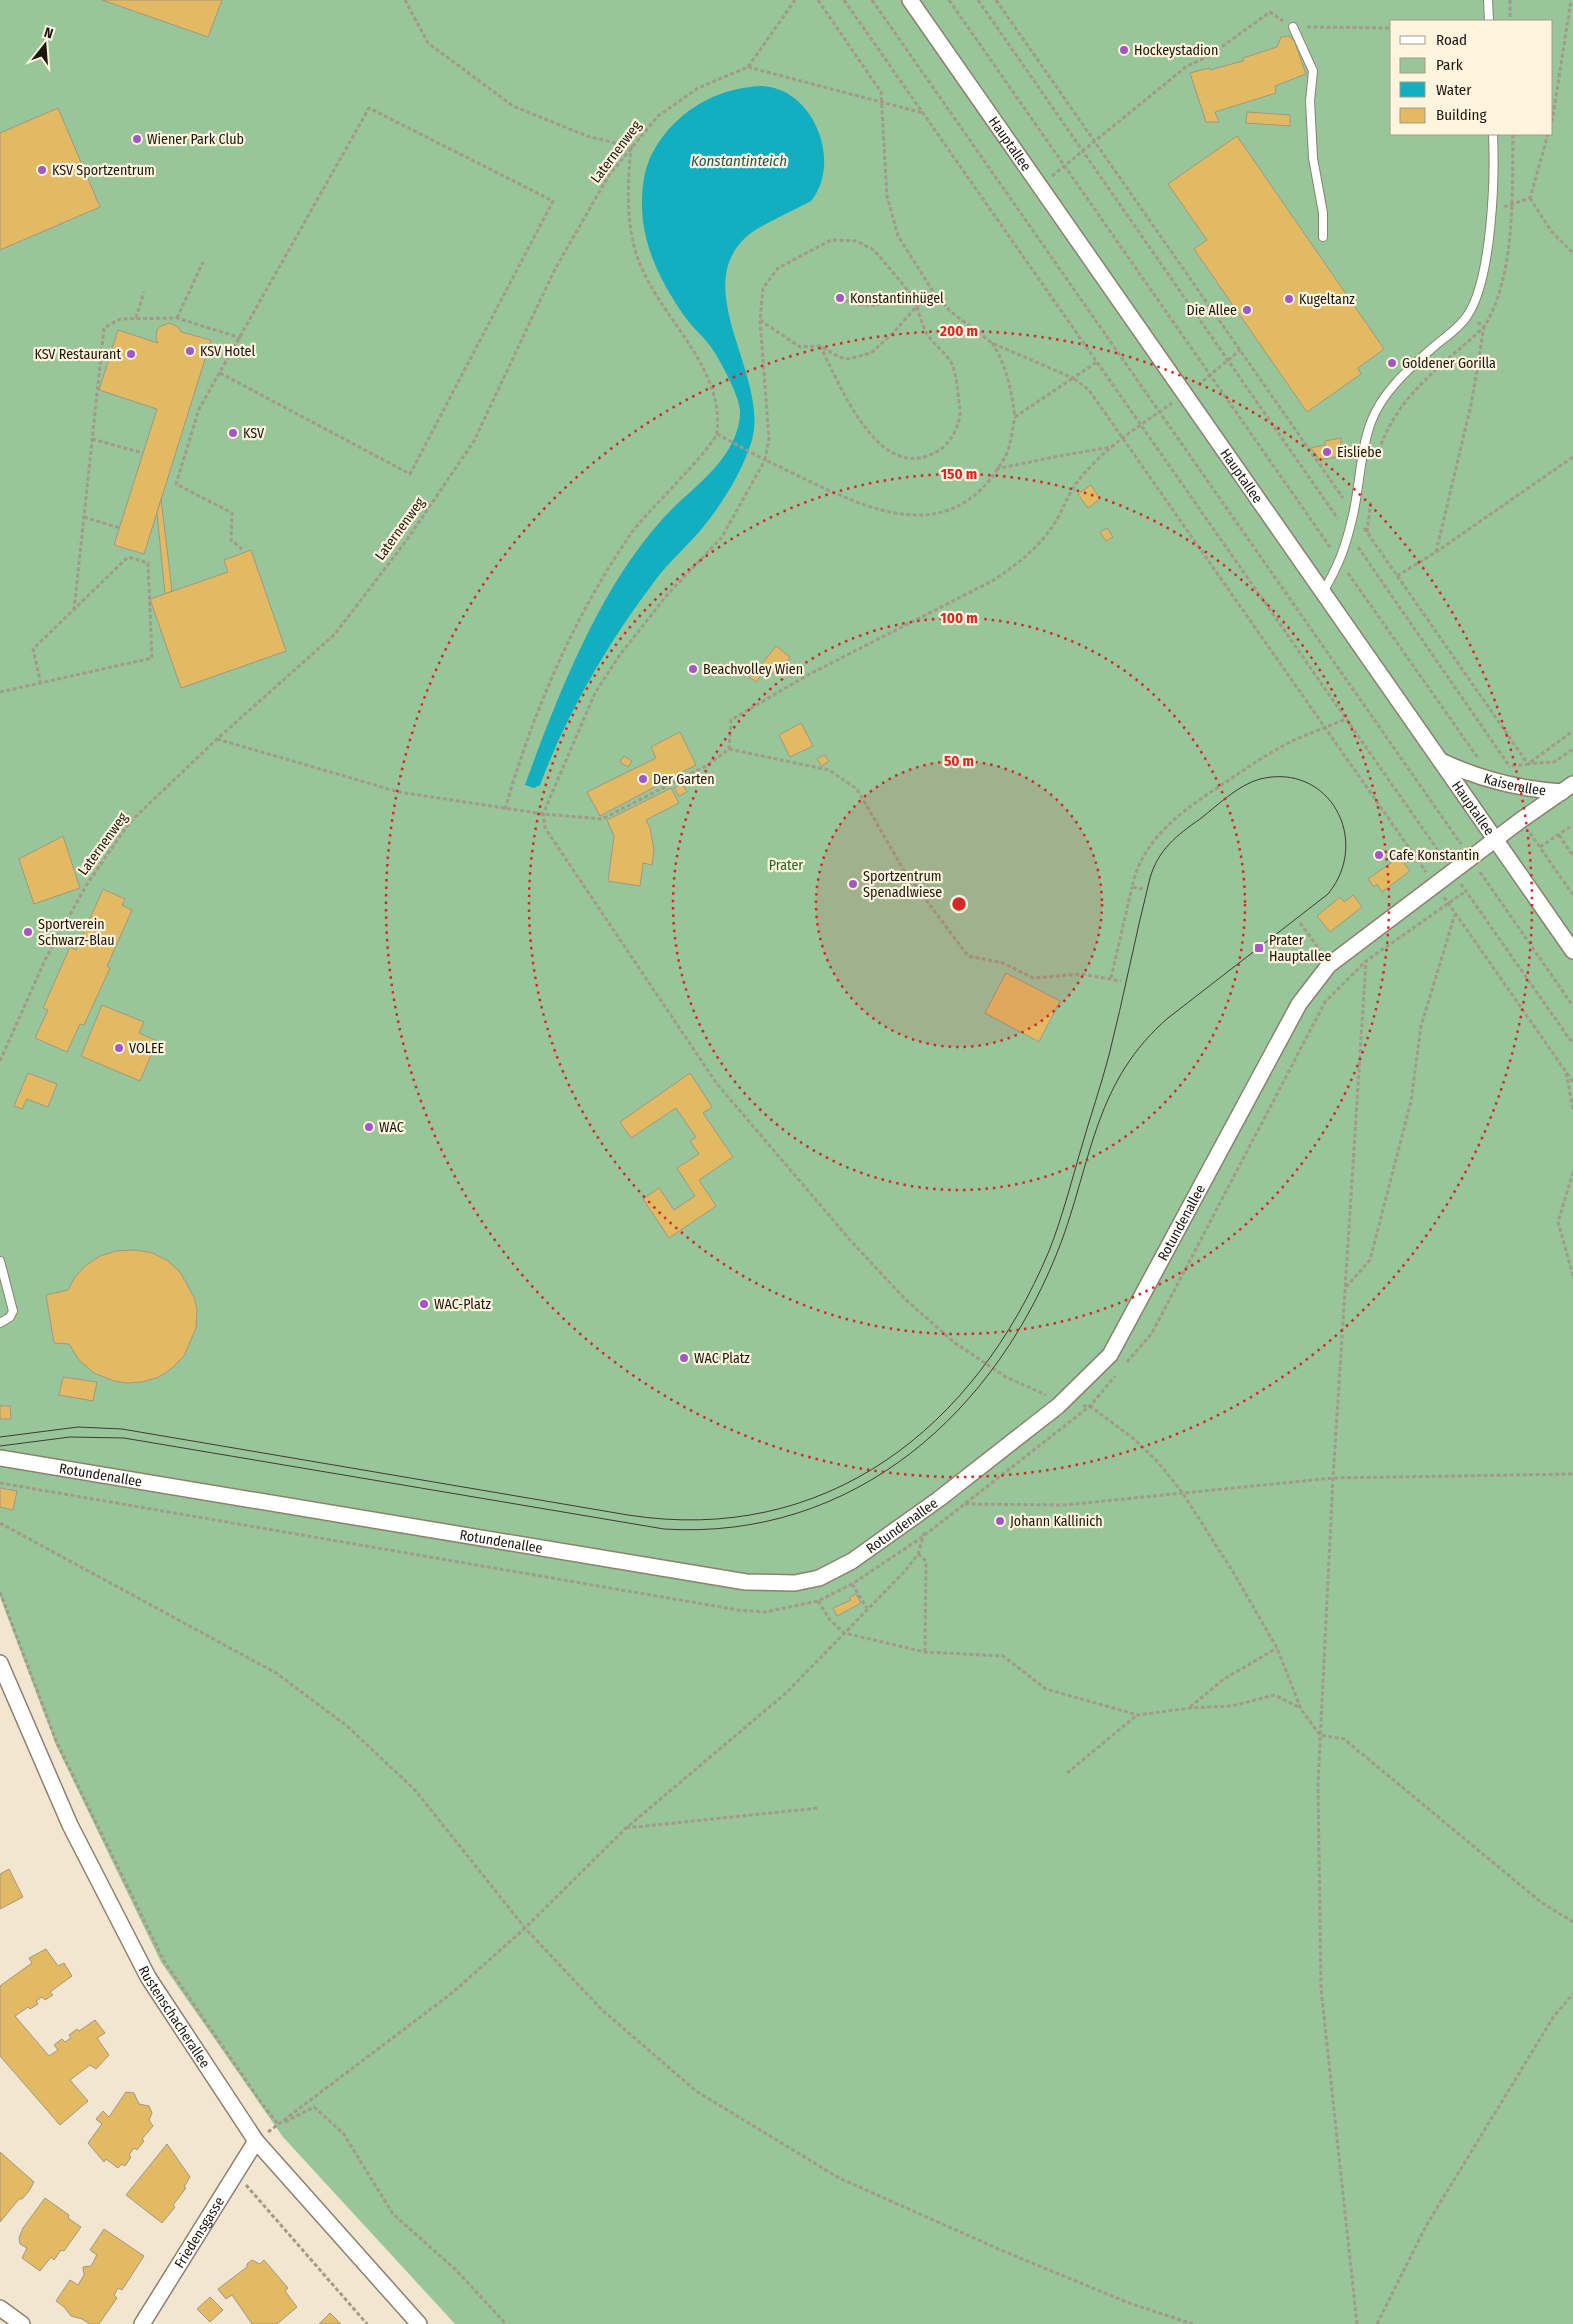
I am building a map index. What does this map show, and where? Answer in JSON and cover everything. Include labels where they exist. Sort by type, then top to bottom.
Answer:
[{"type":"street","name":"Hauptallee","points":[[910,0],[1573,951]]},
{"type":"street","name":"Kaiserallee","points":[[1440,761],[1465,772],[1531,790],[1567,788]]},
{"type":"street","name":"Kaiserallee","points":[[1495,839],[1567,788]]},
{"type":"street","name":"Rotundenallee","points":[[0,1458],[746,1582],[795,1583],[819,1578],[852,1561],[939,1499],[1058,1406],[1110,1355],[1131,1319],[1298,1004],[1329,965],[1495,839]]},
{"type":"street","name":"Rustenschacherallee","points":[[0,1663],[70,1825],[148,1977],[256,2141],[419,2324]]},
{"type":"street","name":"Friedensgasse","points":[[142,2324],[256,2141]]},
{"type":"street","points":[[0,2308],[22,2324]]},
{"type":"lane","points":[[1488,0],[1489,20]]},
{"type":"lane","points":[[1293,27],[1313,71],[1310,102],[1313,158],[1323,213],[1323,237]]},
{"type":"lane","points":[[1323,592],[1341,562],[1354,514],[1361,461],[1372,421],[1387,395],[1411,367],[1468,316],[1484,276],[1495,174],[1493,135]]},
{"type":"lane","points":[[0,1261],[13,1311],[10,1317],[0,1323]]},
{"type":"path","points":[[404,0],[428,43],[513,106],[587,136],[630,147],[628,183],[630,228],[644,273],[700,362],[714,396],[717,434],[688,470],[661,497],[630,534],[603,578],[561,655],[530,727],[505,809]]},
{"type":"path","points":[[796,0],[748,67],[923,113]]},
{"type":"path","points":[[818,0],[881,92],[887,196],[898,236],[934,293],[950,311],[992,343],[1072,378],[1088,390],[1423,868]]},
{"type":"path","points":[[844,0],[1573,1044]]},
{"type":"path","points":[[872,0],[1458,840]]},
{"type":"path","points":[[949,0],[1493,780]]},
{"type":"path","points":[[978,0],[1510,766]]},
{"type":"path","points":[[996,0],[1528,764]]},
{"type":"path","points":[[1510,0],[1510,20]]},
{"type":"path","points":[[1553,116],[1571,0]]},
{"type":"path","points":[[1039,186],[1187,66],[1209,56],[1270,12],[1293,27],[1390,28]]},
{"type":"path","name":"Laternenweg","points":[[0,1061],[45,960],[87,884],[130,822],[217,739],[335,634],[406,541],[474,441],[554,271],[609,175],[630,147],[658,116],[698,88],[748,67]]},
{"type":"path","points":[[220,373],[410,474],[553,202],[369,108],[241,338],[220,373],[199,408],[176,484],[232,513],[231,540],[242,549]]},
{"type":"path","points":[[1548,135],[1530,198],[1552,231],[1573,253]]},
{"type":"path","points":[[1491,211],[1530,198]]},
{"type":"path","points":[[820,346],[854,413],[885,450],[899,457],[922,457],[933,454],[945,446],[953,436],[960,411],[952,364],[926,332],[910,292],[874,250],[856,241],[831,240],[778,268],[763,288],[760,320],[769,440],[765,460],[722,536],[661,603],[619,656],[595,693],[543,814],[545,828],[717,1084],[852,1241],[906,1300],[955,1343],[1006,1377],[1044,1394],[1058,1406],[1090,1406],[1134,1439],[1157,1461],[1182,1492],[1233,1572],[1277,1648],[1301,1709],[1320,1735],[1344,1739],[1542,1903],[1573,1922]]},
{"type":"path","points":[[177,318],[202,262]]},
{"type":"path","points":[[136,318],[144,292]]},
{"type":"path","points":[[840,298],[862,305],[888,304],[910,292]]},
{"type":"path","points":[[760,320],[800,347],[820,346],[839,357],[848,358],[871,353],[893,333],[916,306],[934,293]]},
{"type":"path","points":[[74,610],[104,328],[120,319],[177,318],[241,338]]},
{"type":"path","points":[[1436,552],[1471,405],[1484,327]]},
{"type":"path","points":[[717,434],[765,460],[871,508],[906,516],[926,516],[950,511],[981,491],[1005,456],[1015,417],[1010,385],[1003,360],[992,343]]},
{"type":"path","points":[[217,739],[399,792],[505,809],[602,819],[706,766],[729,749],[732,720],[806,676],[992,581],[1019,564],[1047,534],[1069,494],[1083,474],[1122,438],[1185,394],[1240,350]]},
{"type":"path","points":[[1015,417],[1097,362]]},
{"type":"path","points":[[92,439],[143,453]]},
{"type":"path","points":[[996,469],[1113,447]]},
{"type":"path","points":[[1397,576],[1436,552],[1573,457]]},
{"type":"path","points":[[84,517],[120,528]]},
{"type":"path","points":[[0,692],[41,684],[152,658],[148,563],[128,557],[33,649],[41,684]]},
{"type":"path","points":[[1111,978],[1132,887],[1142,858],[1157,836],[1177,814],[1267,754],[1346,719]]},
{"type":"path","points":[[1528,764],[1573,731]]},
{"type":"path","points":[[729,749],[829,770],[857,789],[903,869],[968,956],[1003,963],[1033,978],[1081,974],[1121,981]]},
{"type":"path","points":[[1501,764],[1510,766],[1554,762],[1573,749]]},
{"type":"path","points":[[1476,755],[1484,758]]},
{"type":"path","points":[[1521,820],[1573,894]]},
{"type":"path","points":[[1540,847],[1573,825]]},
{"type":"path","points":[[1558,835],[1573,856]]},
{"type":"path","points":[[1481,874],[1573,1006]]},
{"type":"path","points":[[1132,887],[1143,890]]},
{"type":"path","points":[[0,1483],[738,1610],[765,1612],[818,1600],[852,1584],[921,1538],[1090,1406],[1152,1333],[1325,1002],[1366,961],[1466,891]]},
{"type":"path","points":[[1443,897],[1573,1082]]},
{"type":"path","points":[[1346,1287],[1370,1260],[1411,1101],[1422,1026],[1455,914]]},
{"type":"path","points":[[1300,922],[1314,940],[1329,965]]},
{"type":"path","points":[[1356,2324],[1321,1989],[1318,1784],[1333,1478],[1366,961]]},
{"type":"path","points":[[1565,1070],[1573,1109]]},
{"type":"path","points":[[1573,1172],[1558,1222],[1573,1276]]},
{"type":"path","points":[[278,2125],[452,1993],[525,1928],[626,1828],[786,1693],[905,1571],[918,1554],[921,1538],[939,1499],[964,1504],[1064,1505],[1333,1478],[1573,1474]]},
{"type":"path","points":[[0,1524],[276,1673],[347,1726],[415,1790],[525,1928],[601,2009],[696,2091],[839,2178],[1003,2251],[1129,2303],[1193,2324]]},
{"type":"path","points":[[918,1554],[926,1561],[925,1652]]},
{"type":"path","points":[[852,1584],[867,1608]]},
{"type":"path","points":[[0,1592],[57,1743],[164,1961],[278,2125]]},
{"type":"path","points":[[818,1600],[830,1620],[844,1633],[925,1652],[1003,1656],[1046,1689],[1138,1715],[1190,1708],[1232,1706],[1274,1695],[1301,1709]]},
{"type":"path","points":[[1190,1708],[1224,1678],[1277,1648]]},
{"type":"path","points":[[1067,1773],[1138,1715]]},
{"type":"path","points":[[626,1828],[820,1808]]},
{"type":"path","points":[[1377,2324],[1426,2226],[1554,2016],[1573,1994]]},
{"type":"path","points":[[278,2125],[314,2108],[322,2114],[343,2133],[393,2214],[456,2270],[506,2324]]},
{"type":"path","points":[[236,2174],[366,2324]]},
{"type":"green space","name":"Prater","points":[[0,0],[1573,0],[1573,2324],[455,2324],[283,2137],[161,1962],[56,1745],[0,1597]]},
{"type":"water","name":"Konstantinteich","points":[[761,86],[779,90],[795,99],[808,113],[818,129],[823,148],[824,167],[820,185],[811,201],[751,233],[745,238],[730,259],[725,283],[728,308],[750,389],[754,415],[752,440],[738,474],[719,506],[698,533],[660,574],[620,629],[576,705],[540,785],[534,788],[525,785],[573,664],[603,605],[619,577],[653,530],[716,467],[733,442],[738,428],[739,406],[729,379],[711,347],[688,321],[669,292],[650,251],[643,222],[642,207],[646,169],[653,152],[664,135],[695,106],[733,90]]},
{"type":"building","points":[[102,0],[222,0],[208,37]]},
{"type":"building","points":[[1288,36],[1294,40],[1306,74],[1275,86],[1276,93],[1215,112],[1219,122],[1206,122],[1190,73],[1243,61],[1243,58],[1277,47],[1281,37]]},
{"type":"building","name":"KSV Sportzentrum","points":[[58,108],[100,207],[0,250],[0,133]]},
{"type":"building","points":[[1247,112],[1290,115],[1290,126],[1246,123]]},
{"type":"building","name":"Kugeltanz","points":[[1237,136],[1384,349],[1358,368],[1361,374],[1307,412],[1194,249],[1207,240],[1168,184]]},
{"type":"building","points":[[170,323],[178,327],[181,332],[211,340],[144,554],[114,545],[157,409],[99,390],[118,330],[158,343],[156,338],[157,330],[161,326]]},
{"type":"building","name":"Eisliebe","points":[[1341,438],[1340,456],[1320,460],[1311,448],[1325,445],[1325,441]]},
{"type":"building","points":[[1091,485],[1100,499],[1088,508],[1078,494]]},
{"type":"building","points":[[161,499],[172,591],[165,594],[157,513]]},
{"type":"building","points":[[1107,528],[1113,537],[1106,541],[1100,532]]},
{"type":"building","points":[[251,550],[286,651],[181,688],[150,599],[228,572],[224,560]]},
{"type":"building","points":[[776,646],[790,657],[775,675],[762,664]]},
{"type":"building","points":[[755,669],[762,674],[756,682],[749,677]]},
{"type":"building","points":[[801,723],[813,746],[790,757],[779,735]]},
{"type":"building","name":"Der Garten","points":[[680,732],[696,765],[600,816],[587,792],[656,758],[651,747]]},
{"type":"building","points":[[824,755],[829,761],[822,766],[817,759]]},
{"type":"building","points":[[624,756],[632,761],[628,767],[620,762]]},
{"type":"building","points":[[682,784],[687,792],[679,796],[674,788]]},
{"type":"building","points":[[671,788],[679,803],[646,820],[650,828],[654,850],[652,865],[643,863],[640,886],[608,881],[614,836],[607,820]]},
{"type":"building","points":[[63,836],[80,888],[34,904],[19,859]]},
{"type":"building","points":[[1399,857],[1410,871],[1382,892],[1377,884],[1374,887],[1368,879]]},
{"type":"building","points":[[103,889],[125,899],[122,905],[132,910],[107,966],[110,968],[84,1025],[80,1024],[67,1052],[35,1038],[48,1010],[43,1008],[70,947],[76,950]]},
{"type":"building","points":[[1353,895],[1362,907],[1330,932],[1317,916],[1340,897],[1344,902]]},
{"type":"building","points":[[1006,973],[1060,1001],[1039,1042],[985,1013]]},
{"type":"building","name":"VOLEE","points":[[102,1005],[144,1022],[139,1033],[157,1041],[140,1081],[81,1056]]},
{"type":"building","points":[[28,1073],[57,1084],[48,1107],[27,1099],[22,1109],[14,1106]]},
{"type":"building","points":[[690,1073],[712,1107],[703,1113],[733,1157],[699,1180],[716,1206],[669,1238],[643,1199],[659,1188],[674,1210],[695,1196],[677,1168],[699,1154],[690,1141],[696,1137],[676,1108],[631,1138],[620,1122]]},
{"type":"building","points":[[136,1250],[153,1253],[168,1261],[180,1272],[194,1297],[197,1309],[196,1328],[184,1356],[172,1368],[159,1377],[142,1382],[127,1383],[114,1381],[94,1373],[79,1360],[69,1344],[54,1343],[46,1295],[68,1290],[75,1277],[85,1266],[100,1256],[116,1251]]},
{"type":"building","points":[[63,1377],[97,1382],[93,1401],[59,1395]]},
{"type":"building","points":[[0,1406],[10,1406],[11,1419],[0,1419]]},
{"type":"building","points":[[0,1488],[17,1491],[13,1510],[0,1507]]},
{"type":"building","points":[[856,1594],[861,1603],[837,1616],[833,1608],[851,1600],[849,1598]]},
{"type":"building","points":[[9,1869],[23,1897],[0,1909],[0,1874]]},
{"type":"building","points":[[46,1949],[58,1966],[64,1963],[72,1976],[50,1992],[53,1995],[45,2000],[42,1997],[36,2001],[38,2004],[30,2009],[28,2007],[15,2016],[49,2056],[58,2050],[54,2045],[62,2039],[65,2042],[71,2038],[69,2035],[77,2029],[79,2031],[95,2020],[105,2033],[97,2038],[109,2055],[96,2069],[90,2065],[70,2080],[88,2101],[60,2125],[0,2056],[0,1986],[32,1963],[29,1958]]},
{"type":"building","points":[[126,2092],[134,2093],[139,2104],[149,2106],[152,2113],[149,2120],[153,2126],[142,2139],[144,2141],[137,2150],[134,2148],[129,2155],[131,2157],[125,2166],[122,2164],[118,2168],[106,2159],[104,2162],[88,2143],[102,2124],[96,2119],[103,2111],[109,2117]]},
{"type":"building","points":[[167,2144],[190,2177],[184,2187],[186,2188],[173,2205],[175,2207],[162,2223],[126,2195]]},
{"type":"building","points":[[0,2152],[34,2182],[29,2191],[22,2199],[19,2199],[0,2222]]},
{"type":"building","points":[[45,2198],[69,2215],[68,2218],[81,2227],[64,2251],[61,2250],[54,2260],[51,2257],[40,2271],[22,2258],[27,2248],[20,2244],[19,2238],[23,2228]]},
{"type":"building","points":[[104,2229],[144,2256],[122,2290],[118,2288],[114,2295],[117,2298],[99,2324],[90,2324],[82,2319],[71,2316],[56,2301],[70,2280],[78,2285],[84,2275],[83,2267],[91,2266],[97,2255],[90,2250]]},
{"type":"building","points":[[252,2260],[260,2264],[264,2260],[288,2288],[285,2291],[297,2307],[277,2324],[252,2324],[232,2295],[226,2299],[218,2289],[247,2267],[247,2264]]},
{"type":"building","points":[[210,2297],[223,2310],[210,2322],[197,2309]]},
{"type":"building","points":[[330,2313],[341,2324],[319,2324]]},
{"type":"tram line","points":[[0,1437],[78,1427],[122,1429],[628,1515],[700,1520],[767,1512],[829,1492],[885,1461],[935,1420],[980,1371],[1018,1314],[1049,1251],[1062,1213],[1103,1078],[1150,878],[1163,851],[1176,837],[1228,796],[1260,779],[1285,777],[1306,782],[1323,794],[1336,810],[1344,829],[1346,851],[1341,873],[1328,894],[1168,1018],[1144,1042],[1125,1067],[1099,1121],[1062,1240],[1034,1302],[1000,1359],[958,1410],[910,1454],[857,1488],[797,1513],[733,1527],[664,1529],[124,1438],[70,1437],[0,1446]]},
{"type":"place","name":"Hockeystadion","points":[[1124,50]]},
{"type":"place","name":"Wiener Park Club","points":[[137,139]]},
{"type":"place","name":"KSV Sportzentrum","points":[[42,170]]},
{"type":"place","name":"Konstantinhügel","points":[[840,298]]},
{"type":"place","name":"Kugeltanz","points":[[1289,299]]},
{"type":"place","name":"Die Allee","points":[[1247,310]]},
{"type":"place","name":"KSV Hotel","points":[[190,351]]},
{"type":"place","name":"KSV Restaurant","points":[[131,354]]},
{"type":"place","name":"Goldener Gorilla","points":[[1392,363]]},
{"type":"place","name":"KSV","points":[[233,433]]},
{"type":"place","name":"Eisliebe","points":[[1327,452]]},
{"type":"place","name":"Beachvolley Wien","points":[[693,669]]},
{"type":"place","name":"Der Garten","points":[[643,779]]},
{"type":"place","name":"Cafe Konstantin","points":[[1379,855]]},
{"type":"place","name":"Sportzentrum Spenadlwiese","points":[[853,884]]},
{"type":"place","name":"Sportverein Schwarz-Blau","points":[[28,932]]},
{"type":"place","name":"Prater Hauptallee","points":[[1259,948]]},
{"type":"place","name":"VOLEE","points":[[119,1048]]},
{"type":"place","name":"WAC","points":[[369,1127]]},
{"type":"place","name":"WAC-Platz","points":[[424,1304]]},
{"type":"place","name":"WAC Platz","points":[[684,1358]]},
{"type":"place","name":"Johann Kallinich","points":[[1000,1521]]}]
